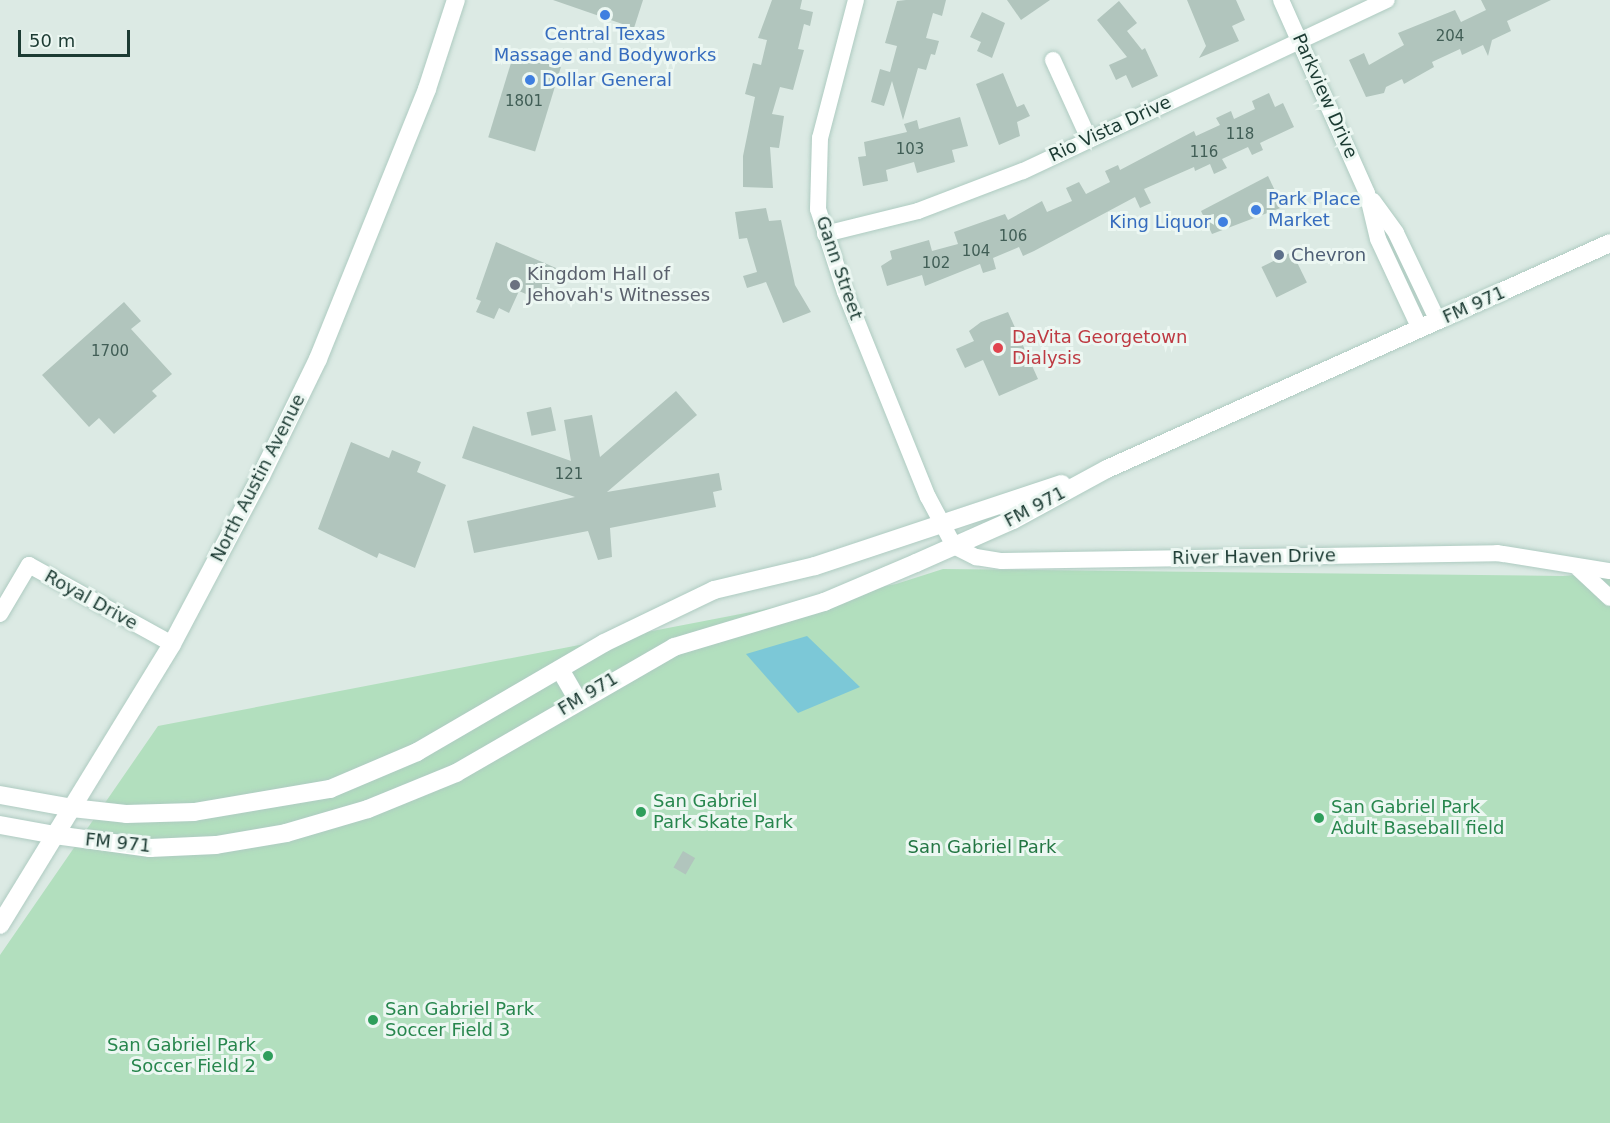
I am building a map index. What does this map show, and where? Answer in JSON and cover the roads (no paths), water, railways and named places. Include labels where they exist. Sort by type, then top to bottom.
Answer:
[{"type":"main road","name":"North Austin Avenue","points":[[0,925],[172,644],[318,359],[427,89],[456,0]]},
{"type":"main road","name":"FM 971","points":[[0,825],[150,848],[216,845],[286,833],[368,809],[456,773],[674,647],[824,602],[954,546],[1107,469],[1610,243]]},
{"type":"main road","name":"FM 971","points":[[0,795],[72,808],[126,814],[194,812],[330,789],[417,752],[561,671],[604,643],[714,590],[815,566],[1107,469]]},
{"type":"main road","points":[[561,671],[578,701]]},
{"type":"street","name":"Gann Street","points":[[856,0],[820,138],[816,182],[825,234],[941,525]]},
{"type":"street","name":"Parkview Drive","points":[[1281,0],[1367,193],[1378,239],[1420,329]]},
{"type":"street","name":"Rio Vista Drive","points":[[825,234],[963,196],[1387,0]]},
{"type":"street","points":[[1053,60],[1089,139]]},
{"type":"street","name":"Parkview Drive","points":[[1367,193],[1396,233],[1438,321]]},
{"type":"street","points":[[941,525],[954,546]]},
{"type":"street","name":"River Haven Drive","points":[[954,546],[976,557],[1002,561],[1497,553],[1552,560],[1579,569],[1610,571]]},
{"type":"street","name":"Royal Drive","points":[[0,614],[29,565],[172,644]]},
{"type":"street","name":"River Haven Drive","points":[[1579,569],[1610,598]]},
{"type":"water","points":[[807,636],[860,687],[798,713],[746,654]]},
{"type":"place","name":"Central Texas Massage and Bodyworks","points":[[605,15]]},
{"type":"place","name":"Dollar General","points":[[530,80]]},
{"type":"place","name":"Park Place Market","points":[[1256,210]]},
{"type":"place","name":"King Liquor","points":[[1223,222]]},
{"type":"place","name":"Chevron","points":[[1279,255]]},
{"type":"place","name":"Kingdom Hall of Jehovah's Witnesses","points":[[515,285]]},
{"type":"place","name":"DaVita Georgetown Dialysis","points":[[998,348]]},
{"type":"place","name":"San Gabriel Park Skate Park","points":[[641,812]]},
{"type":"place","name":"San Gabriel Park Adult Baseball field","points":[[1319,818]]},
{"type":"place","name":"San Gabriel Park Soccer Field 3","points":[[373,1020]]},
{"type":"place","name":"San Gabriel Park Soccer Field 2","points":[[268,1056]]},
{"type":"park label","name":"San Gabriel Park","points":[[982,847]]}]
